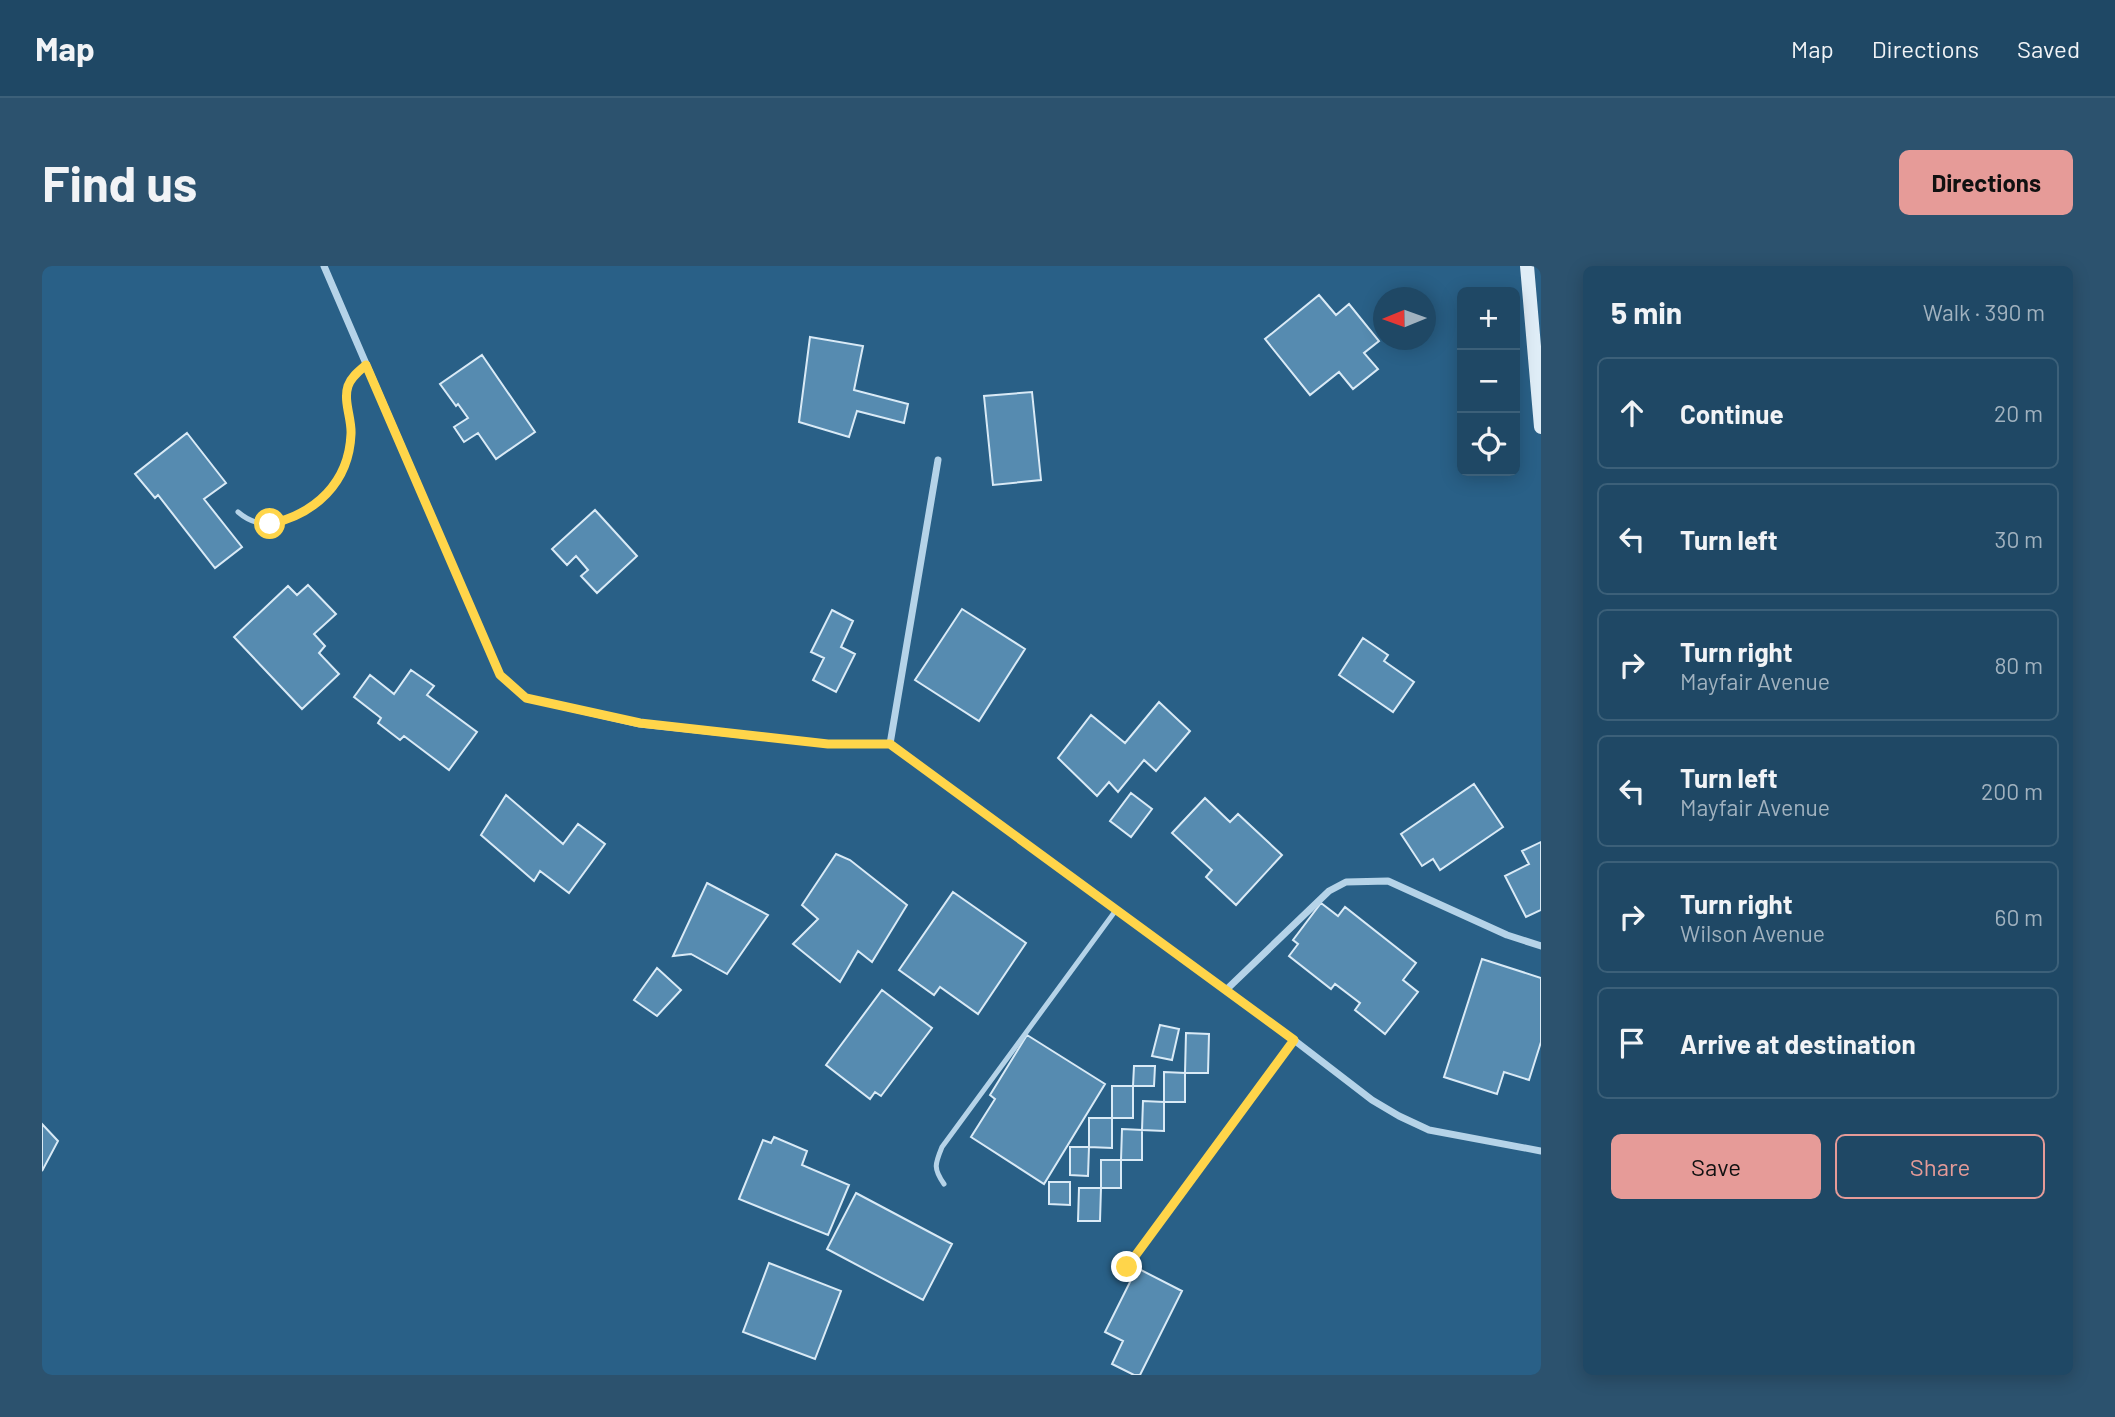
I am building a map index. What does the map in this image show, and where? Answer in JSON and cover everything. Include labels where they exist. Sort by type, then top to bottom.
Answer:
[{"type":"main road","points":[[1527,266],[1537,335],[1541,427]]},
{"type":"street","points":[[324,266],[500,675],[526,698],[640,723],[828,744],[890,744],[1373,1100],[1429,1130],[1541,1151]]},
{"type":"street","points":[[890,744],[939,460]]},
{"type":"street","points":[[1226,990],[1329,891],[1346,882],[1388,881],[1507,935],[1541,946]]},
{"type":"street","points":[[1127,1267],[1294,1040]]},
{"type":"lane","points":[[238,512],[256,523],[280,522],[319,501],[336,485],[344,471],[351,434],[347,389],[351,380],[366,365]]},
{"type":"lane","points":[[944,1184],[936,1173],[936,1163],[942,1147],[1116,909]]},
{"type":"building","points":[[1319,295],[1336,315],[1349,304],[1373,334],[1373,346],[1364,353],[1378,369],[1353,389],[1339,372],[1310,395],[1265,339]]},
{"type":"building","points":[[810,337],[863,346],[854,390],[908,404],[904,423],[857,411],[849,437],[799,422]]},
{"type":"building","points":[[482,355],[535,432],[496,459],[478,433],[464,442],[454,427],[468,418],[440,384]]},
{"type":"building","points":[[1032,392],[1041,480],[993,485],[984,396]]},
{"type":"building","points":[[187,433],[226,483],[204,499],[242,547],[215,568],[158,495],[155,498],[135,474]]},
{"type":"building","points":[[595,510],[637,556],[597,593],[581,576],[588,570],[576,556],[567,565],[552,549]]},
{"type":"building","points":[[308,585],[336,614],[314,634],[325,646],[319,653],[339,674],[302,709],[234,637],[288,586],[297,595]]},
{"type":"building","points":[[962,609],[1025,649],[979,721],[915,680]]},
{"type":"building","points":[[832,610],[853,621],[841,647],[855,654],[836,692],[813,680],[824,658],[811,652]]},
{"type":"building","points":[[1363,638],[1388,655],[1384,661],[1414,682],[1393,712],[1339,675]]},
{"type":"building","points":[[411,670],[434,686],[427,695],[477,732],[449,770],[404,736],[400,740],[378,723],[381,718],[354,697],[370,675],[394,694]]},
{"type":"building","points":[[1159,702],[1190,731],[1156,771],[1144,760],[1118,792],[1109,782],[1097,796],[1058,758],[1091,715],[1125,743]]},
{"type":"building","points":[[1474,784],[1503,827],[1440,870],[1433,859],[1422,866],[1401,834]]},
{"type":"building","points":[[1131,793],[1152,809],[1131,837],[1110,821]]},
{"type":"building","points":[[506,795],[563,844],[578,824],[605,844],[569,893],[540,871],[534,881],[481,835]]},
{"type":"building","points":[[1205,798],[1230,822],[1238,814],[1282,855],[1236,905],[1206,877],[1212,870],[1172,833]]},
{"type":"building","points":[[1541,842],[1541,910],[1526,917],[1505,876],[1529,864],[1522,851]]},
{"type":"building","points":[[836,854],[850,860],[907,905],[872,962],[858,951],[840,982],[793,944],[818,919],[802,905]]},
{"type":"building","points":[[707,883],[768,915],[727,974],[691,954],[673,956]]},
{"type":"building","points":[[953,892],[1026,943],[978,1014],[940,987],[934,995],[899,970]]},
{"type":"building","points":[[1321,903],[1338,916],[1345,907],[1416,963],[1403,980],[1418,992],[1385,1034],[1355,1010],[1360,1003],[1335,984],[1331,989],[1289,956],[1298,944],[1293,940]]},
{"type":"building","points":[[1482,959],[1541,978],[1541,1042],[1529,1080],[1504,1072],[1497,1094],[1444,1077]]},
{"type":"building","points":[[657,968],[681,990],[657,1016],[634,1000]]},
{"type":"building","points":[[882,990],[932,1028],[881,1096],[875,1092],[870,1099],[826,1065]]},
{"type":"building","points":[[1160,1025],[1179,1029],[1172,1060],[1152,1056]]},
{"type":"building","points":[[1186,1033],[1209,1034],[1208,1073],[1185,1073]]},
{"type":"building","points":[[1027,1035],[1105,1084],[1044,1184],[971,1137],[995,1099],[990,1095]]},
{"type":"building","points":[[1134,1066],[1155,1066],[1154,1086],[1133,1086]]},
{"type":"building","points":[[1164,1072],[1185,1073],[1185,1102],[1164,1102]]},
{"type":"building","points":[[1112,1086],[1133,1086],[1133,1118],[1112,1118]]},
{"type":"building","points":[[1143,1101],[1164,1102],[1164,1131],[1142,1130]]},
{"type":"building","points":[[1089,1118],[1112,1118],[1112,1148],[1089,1147]]},
{"type":"building","points":[[42,1124],[58,1141],[42,1171]]},
{"type":"building","points":[[1122,1129],[1142,1130],[1142,1160],[1121,1160]]},
{"type":"building","points":[[774,1137],[807,1151],[802,1165],[849,1185],[828,1235],[739,1199],[763,1140],[771,1143]]},
{"type":"building","points":[[1070,1147],[1089,1147],[1088,1176],[1070,1175]]},
{"type":"building","points":[[1101,1160],[1121,1160],[1121,1188],[1101,1188]]},
{"type":"building","points":[[1049,1182],[1070,1182],[1070,1205],[1049,1204]]},
{"type":"building","points":[[1079,1188],[1101,1188],[1100,1221],[1078,1221]]},
{"type":"building","points":[[856,1193],[952,1244],[923,1300],[827,1249]]},
{"type":"building","points":[[769,1263],[841,1291],[815,1359],[743,1332]]},
{"type":"building","points":[[1137,1268],[1182,1291],[1140,1375],[1134,1375],[1112,1364],[1123,1341],[1105,1332]]},
{"type":"route","points":[[270,524],[303,512],[336,485],[344,471],[351,434],[347,389],[351,380],[366,365],[500,675],[526,698],[640,723],[828,744],[890,744],[1294,1040],[1127,1267]]}]
